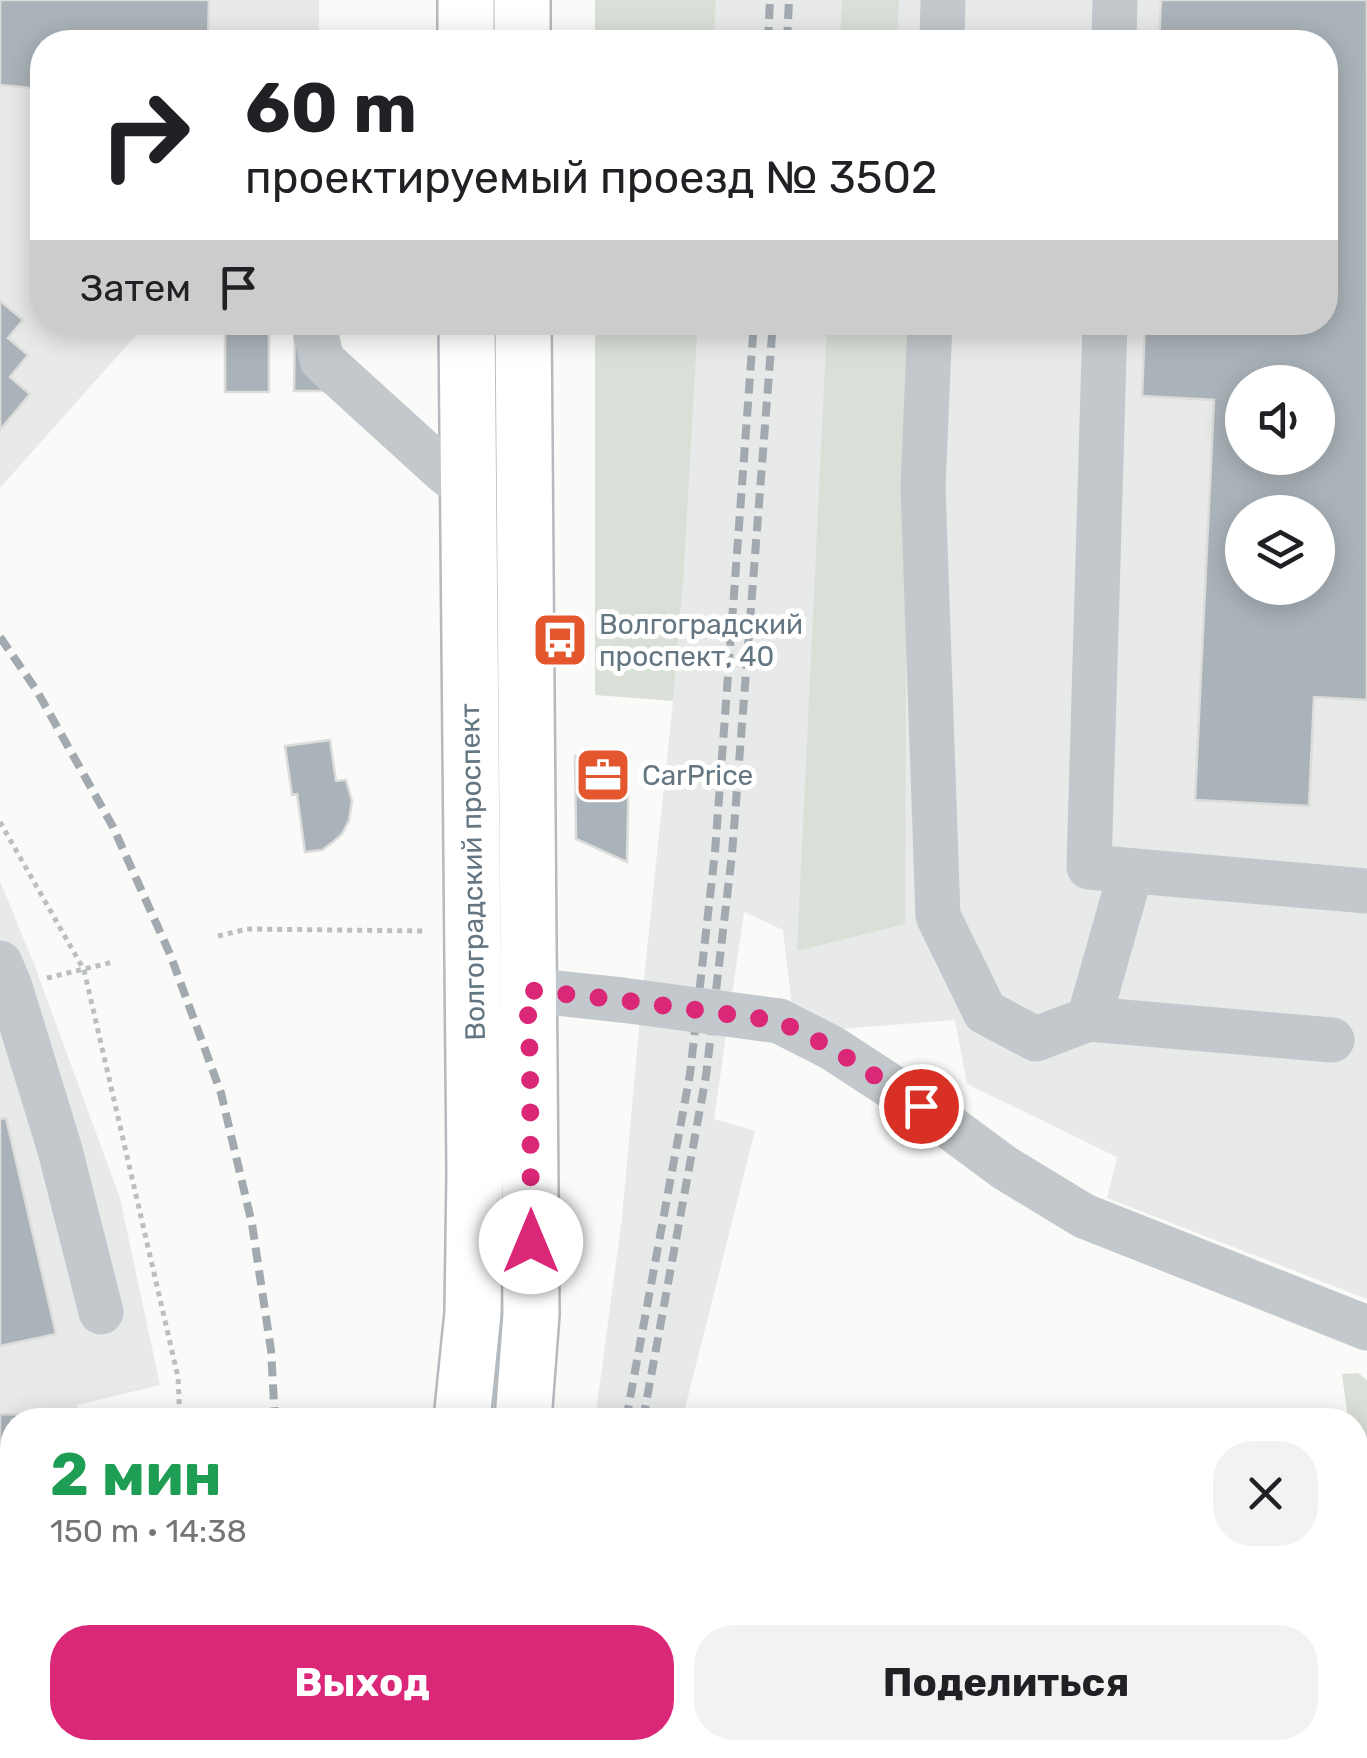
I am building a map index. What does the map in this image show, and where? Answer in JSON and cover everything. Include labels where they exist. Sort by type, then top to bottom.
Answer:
[{"type":"main road","points":[[466,0],[466,30]]},
{"type":"main road","points":[[522,0],[522,30]]},
{"type":"main road","name":"Волгоградский проспект","points":[[463,1408],[473,1314],[475,1172],[467,335]]},
{"type":"main road","name":"Волгоградский проспект","points":[[523,335],[531,1314],[524,1408]]},
{"type":"street","points":[[942,30],[943,0]]},
{"type":"street","points":[[1114,30],[1115,0]]},
{"type":"street","points":[[316,335],[322,360],[468,490]]},
{"type":"street","points":[[929,335],[923,487],[938,916],[985,1012],[1036,1039],[1089,1019],[1332,1040]]},
{"type":"street","points":[[1105,335],[1089,867],[1367,891]]},
{"type":"street","points":[[1089,1019],[1131,871]]},
{"type":"street","points":[[0,964],[60,1150],[101,1312]]},
{"type":"street","points":[[527,990],[779,1021],[832,1048],[921,1106],[1005,1168],[1084,1216],[1367,1328]]},
{"type":"path","points":[[0,822],[84,970],[178,1377],[179,1408]]},
{"type":"path","points":[[218,936],[246,929],[424,931]]},
{"type":"path","points":[[84,970],[112,962]]},
{"type":"shaded area","points":[[0,0],[319,0],[319,30],[30,30],[30,335],[136,335],[0,488]]},
{"type":"shaded area","points":[[595,0],[716,0],[715,30],[595,30]]},
{"type":"shaded area","points":[[716,0],[1367,0],[1367,1299],[1107,1198],[1117,1157],[967,1084],[955,1020],[839,1029],[792,1006],[783,930],[744,912],[714,1119],[755,1131],[685,1408],[597,1408],[622,1218],[673,701],[697,335],[1338,335],[1338,30],[715,30]]},
{"type":"shaded area","points":[[842,0],[899,0],[898,30],[841,30]]},
{"type":"shaded area","points":[[595,335],[697,335],[673,701],[595,695]]},
{"type":"shaded area","points":[[826,335],[907,335],[905,924],[797,951]]},
{"type":"shaded area","points":[[0,881],[120,1198],[160,1385],[77,1405],[78,1408],[0,1408]]},
{"type":"shaded area","points":[[1358,1373],[1367,1380],[1367,1408],[1346,1408],[1342,1374]]},
{"type":"building","points":[[0,0],[209,0],[208,30],[30,30],[30,88],[0,85]]},
{"type":"building","points":[[1161,0],[1367,0],[1367,700],[1314,697],[1309,806],[1195,800],[1214,400],[1142,396],[1144,335],[1338,335],[1338,30],[1160,30]]},
{"type":"building","points":[[0,301],[23,320],[8,338],[28,355],[10,377],[30,394],[0,430]]},
{"type":"building","points":[[225,335],[269,335],[269,392],[225,392]]},
{"type":"building","points":[[295,335],[302,335],[330,391],[294,391]]},
{"type":"building","points":[[330,740],[336,781],[346,780],[352,801],[349,820],[342,834],[322,850],[305,852],[285,746]]},
{"type":"building","points":[[575,756],[629,756],[627,862],[576,839]]},
{"type":"building","points":[[6,1118],[56,1334],[0,1346],[0,1119]]},
{"type":"railway","points":[[769,30],[770,0]]},
{"type":"railway","points":[[788,30],[789,0]]},
{"type":"railway","points":[[628,1408],[690,1074],[715,852],[753,335]]},
{"type":"railway","points":[[645,1408],[706,1076],[732,854],[772,335]]},
{"type":"railway","points":[[0,637],[37,691],[113,827],[170,954],[221,1093],[252,1224],[271,1350],[274,1408]]},
{"type":"place","name":"Волгоградский проспект, 40","points":[[560,640]]},
{"type":"place","name":"CarPrice","points":[[603,775]]},
{"type":"route","points":[[531,1242],[527,990],[779,1021],[832,1048],[921,1106]]}]
